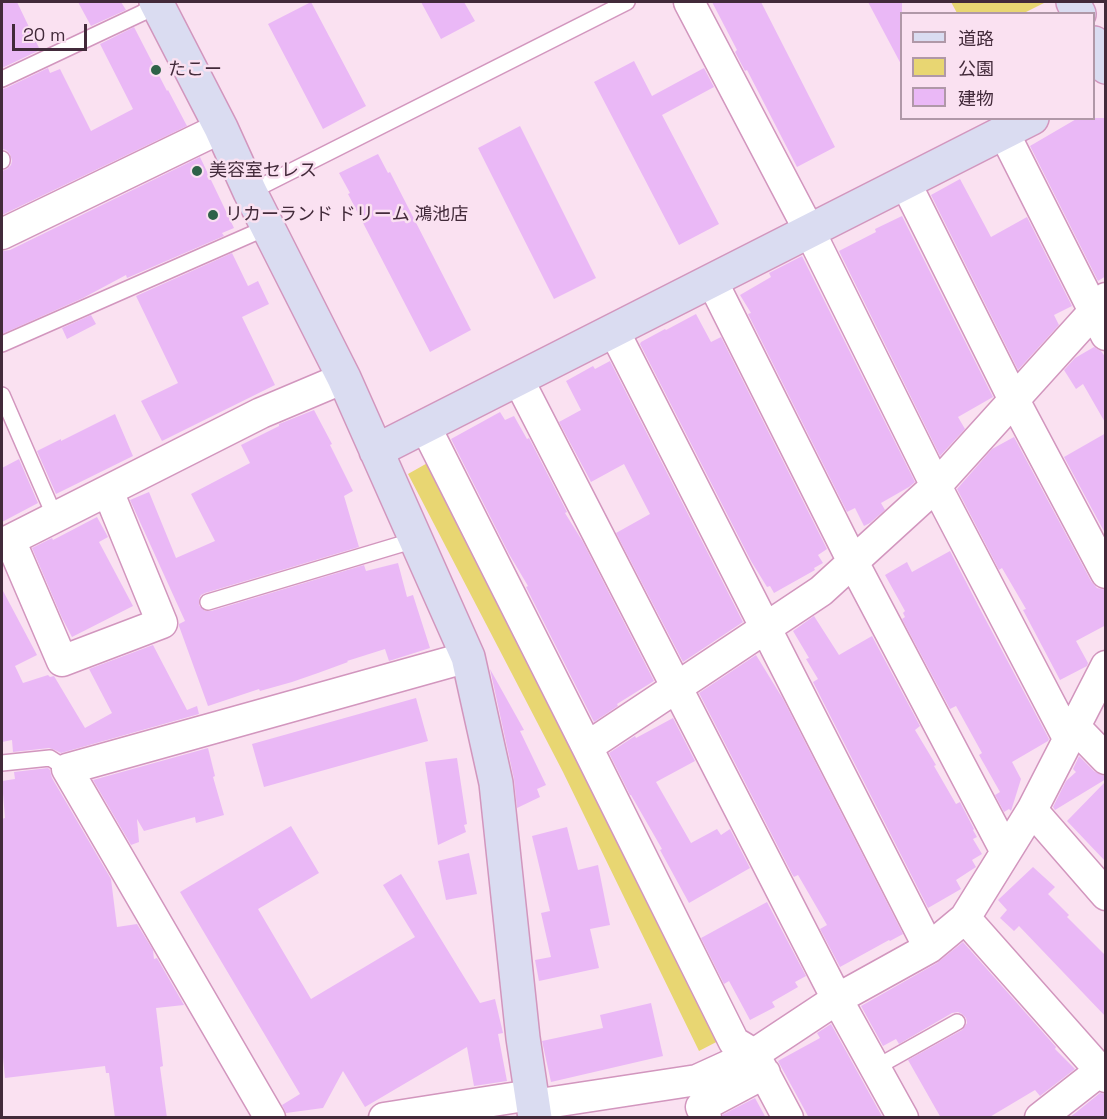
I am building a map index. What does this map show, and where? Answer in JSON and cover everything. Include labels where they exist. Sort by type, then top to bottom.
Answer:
[{"type":"street","points":[[688,2],[810,232],[936,486],[1071,732],[1106,759]]},
{"type":"street","points":[[156,3],[221,128],[250,192],[344,378],[468,657],[496,783],[533,1106]]},
{"type":"street","points":[[1095,45],[1106,67]]},
{"type":"street","points":[[376,451],[1018,126],[1102,315],[1014,400],[936,486],[821,591],[587,747]]},
{"type":"street","points":[[2,234],[221,128]]},
{"type":"street","points":[[905,182],[1014,400],[1106,573]]},
{"type":"street","points":[[712,281],[853,562],[1006,852]]},
{"type":"street","points":[[614,331],[929,948]]},
{"type":"street","points":[[108,491],[162,623],[62,661],[6,542],[261,413],[344,378]]},
{"type":"street","points":[[518,379],[837,999],[903,1118]]},
{"type":"street","points":[[425,426],[734,1042],[759,1064],[788,1118]]},
{"type":"street","points":[[270,1118],[67,769],[468,657]]},
{"type":"street","points":[[705,1118],[701,1107],[759,1064],[837,999],[929,948],[965,918],[1032,810],[1106,666]]},
{"type":"street","points":[[1032,810],[1106,895]]},
{"type":"street","points":[[965,918],[1103,1074],[1041,1118]]},
{"type":"street","points":[[384,1118],[533,1106],[603,1106],[759,1064]]},
{"type":"lane","points":[[250,192],[627,2]]},
{"type":"lane","points":[[2,79],[142,13],[156,3]]},
{"type":"lane","points":[[2,344],[268,228]]},
{"type":"lane","points":[[2,395],[55,517]]},
{"type":"lane","points":[[208,602],[415,540]]},
{"type":"lane","points":[[2,763],[50,758],[67,769]]},
{"type":"lane","points":[[875,1068],[957,1022]]},
{"type":"green space","points":[[951,2],[1046,2],[1026,12],[956,12]]},
{"type":"green space","points":[[431,461],[726,1037],[699,1051],[563,772],[408,474]]},
{"type":"building","points":[[2,2],[17,2],[40,50],[2,68]]},
{"type":"building","points":[[78,2],[121,2],[126,10],[91,26]]},
{"type":"building","points":[[311,2],[366,106],[323,129],[268,24]]},
{"type":"building","points":[[421,2],[464,2],[475,21],[441,39]]},
{"type":"building","points":[[712,2],[761,2],[835,147],[797,167],[747,70],[745,71],[735,52],[737,50]]},
{"type":"building","points":[[868,2],[902,2],[900,62]]},
{"type":"building","points":[[134,27],[187,126],[2,215],[2,171],[11,165],[12,161],[10,154],[2,149],[2,89],[48,68],[50,73],[60,69],[91,131],[133,109],[100,44]]},
{"type":"building","points":[[634,61],[652,96],[704,68],[714,87],[662,115],[719,224],[679,245],[594,82]]},
{"type":"building","points":[[1106,118],[1106,276],[1098,281],[1030,146],[1075,120]]},
{"type":"building","points":[[520,126],[596,278],[554,299],[478,148]]},
{"type":"building","points":[[378,154],[388,173],[390,172],[471,330],[430,352],[339,173]]},
{"type":"building","points":[[200,157],[234,228],[222,233],[224,236],[127,278],[126,275],[83,298],[2,334],[2,251],[10,250]]},
{"type":"building","points":[[960,179],[991,237],[1027,217],[1072,306],[1054,315],[1059,325],[1018,370],[931,195]]},
{"type":"building","points":[[902,216],[993,397],[958,417],[965,429],[940,456],[839,251]]},
{"type":"building","points":[[232,253],[248,286],[258,281],[269,304],[242,317],[275,385],[162,441],[141,401],[178,383],[136,296]]},
{"type":"building","points":[[802,256],[915,482],[881,503],[885,510],[864,526],[855,508],[847,512],[748,314],[751,313],[740,295],[771,277],[769,273]]},
{"type":"building","points":[[696,314],[711,342],[721,337],[827,549],[818,555],[823,563],[814,568],[815,570],[774,593],[770,586],[767,587],[751,561],[640,344]]},
{"type":"building","points":[[91,315],[96,324],[67,339],[62,328]]},
{"type":"building","points":[[1094,347],[1106,358],[1106,424],[1083,384],[1076,389],[1064,370],[1075,358]]},
{"type":"building","points":[[610,361],[743,622],[683,662],[616,533],[650,514],[624,464],[591,482],[559,422],[581,410],[566,381],[593,366],[595,369]]},
{"type":"building","points":[[314,410],[353,491],[344,496],[359,547],[205,593],[199,599],[199,605],[205,611],[211,611],[364,565],[366,571],[398,563],[407,597],[413,595],[430,648],[389,661],[385,649],[292,682],[260,691],[259,689],[208,706],[179,626],[185,621],[130,500],[149,492],[176,558],[215,541],[191,494],[250,463],[241,445],[279,424]]},
{"type":"building","points":[[500,412],[505,420],[514,416],[527,439],[529,438],[567,512],[565,513],[583,542],[654,681],[617,704],[618,706],[594,722],[526,587],[528,586],[509,554],[451,439]]},
{"type":"building","points":[[115,414],[133,456],[56,494],[37,451]]},
{"type":"building","points":[[1106,433],[1106,535],[1064,457]]},
{"type":"building","points":[[1014,437],[1091,581],[1097,588],[1106,590],[1106,625],[1076,641],[1088,663],[1087,666],[1060,680],[1023,610],[1026,609],[1002,568],[999,570],[957,489],[992,449]]},
{"type":"building","points":[[19,459],[38,503],[2,522],[2,468]]},
{"type":"building","points":[[97,517],[108,537],[99,542],[133,606],[72,637],[32,548],[52,538],[53,540]]},
{"type":"building","points":[[950,551],[1049,739],[1012,762],[1021,779],[1011,811],[1009,809],[1004,812],[995,795],[1000,792],[979,755],[982,753],[956,706],[950,709],[902,619],[905,617],[903,613],[905,611],[885,575],[907,562],[912,572]]},
{"type":"building","points":[[2,589],[37,655],[15,666],[23,683],[48,675],[54,676],[85,728],[112,713],[89,669],[153,645],[187,710],[197,706],[199,714],[61,753],[49,748],[13,752],[12,740],[2,742]]},
{"type":"building","points":[[814,616],[839,655],[872,636],[920,726],[915,730],[936,765],[934,766],[956,804],[960,802],[974,829],[977,837],[973,839],[982,854],[972,860],[976,867],[956,880],[961,889],[928,908],[813,682],[818,679],[793,631]]},
{"type":"building","points":[[756,655],[783,699],[903,934],[840,967],[820,929],[827,925],[798,875],[794,877],[792,874],[699,693]]},
{"type":"building","points":[[490,669],[524,730],[520,731],[546,785],[537,789],[540,797],[517,808],[514,779]]},
{"type":"building","points":[[416,698],[428,741],[264,787],[252,744]]},
{"type":"building","points":[[673,718],[695,761],[656,782],[691,843],[717,829],[721,835],[730,829],[750,868],[689,903],[609,753],[635,736],[636,738]]},
{"type":"building","points":[[208,748],[215,776],[213,777],[224,815],[196,823],[195,817],[144,831],[137,819],[139,842],[131,845],[93,780]]},
{"type":"building","points":[[1079,756],[1094,771],[1106,776],[1106,779],[1055,810],[1053,807],[1066,781],[1076,772],[1073,769]]},
{"type":"building","points":[[457,758],[467,824],[464,825],[466,832],[438,845],[425,762]]},
{"type":"building","points":[[48,768],[111,879],[117,927],[137,924],[153,950],[154,959],[157,958],[184,1005],[156,1008],[163,1066],[160,1067],[167,1118],[115,1118],[109,1073],[106,1073],[105,1066],[5,1078],[2,1047],[2,819],[5,818],[2,781],[15,779],[14,772]]},
{"type":"building","points":[[1106,781],[1106,862],[1067,821]]},
{"type":"building","points":[[291,826],[319,873],[258,909],[311,999],[415,937],[383,885],[401,874],[480,1003],[495,999],[503,1033],[498,1034],[507,1081],[474,1086],[467,1047],[365,1107],[343,1071],[323,1108],[286,1113],[282,1105],[300,1094],[180,892]]},
{"type":"building","points":[[567,827],[578,870],[598,865],[610,925],[590,929],[599,968],[539,981],[535,960],[551,957],[541,913],[550,911],[532,836]]},
{"type":"building","points":[[469,853],[477,894],[446,900],[438,861]]},
{"type":"building","points":[[1033,867],[1055,887],[1048,894],[1069,915],[1067,917],[1106,956],[1106,1017],[1019,926],[1014,931],[1000,918],[1007,910],[998,900]]},
{"type":"building","points":[[767,902],[806,976],[795,982],[798,987],[772,1002],[775,1007],[750,1020],[729,981],[724,984],[701,938]]},
{"type":"building","points":[[963,942],[1075,1069],[1040,1096],[1035,1090],[988,1118],[941,1118],[908,1060],[962,1030],[967,1023],[962,1014],[952,1013],[899,1044],[896,1039],[883,1046],[861,1006],[937,963]]},
{"type":"building","points":[[651,1003],[663,1056],[551,1082],[542,1041],[603,1028],[600,1015]]},
{"type":"building","points":[[831,1024],[883,1118],[809,1118],[778,1061],[820,1038],[817,1033]]},
{"type":"building","points":[[1100,1093],[1106,1094],[1106,1118],[1069,1118]]},
{"type":"building","points":[[755,1098],[766,1118],[723,1118],[722,1115]]},
{"type":"place","name":"たこー","points":[[156,70]]},
{"type":"place","name":"美容室セレス","points":[[197,171]]},
{"type":"place","name":"リカーランド ドリーム 鴻池店","points":[[213,215]]}]
